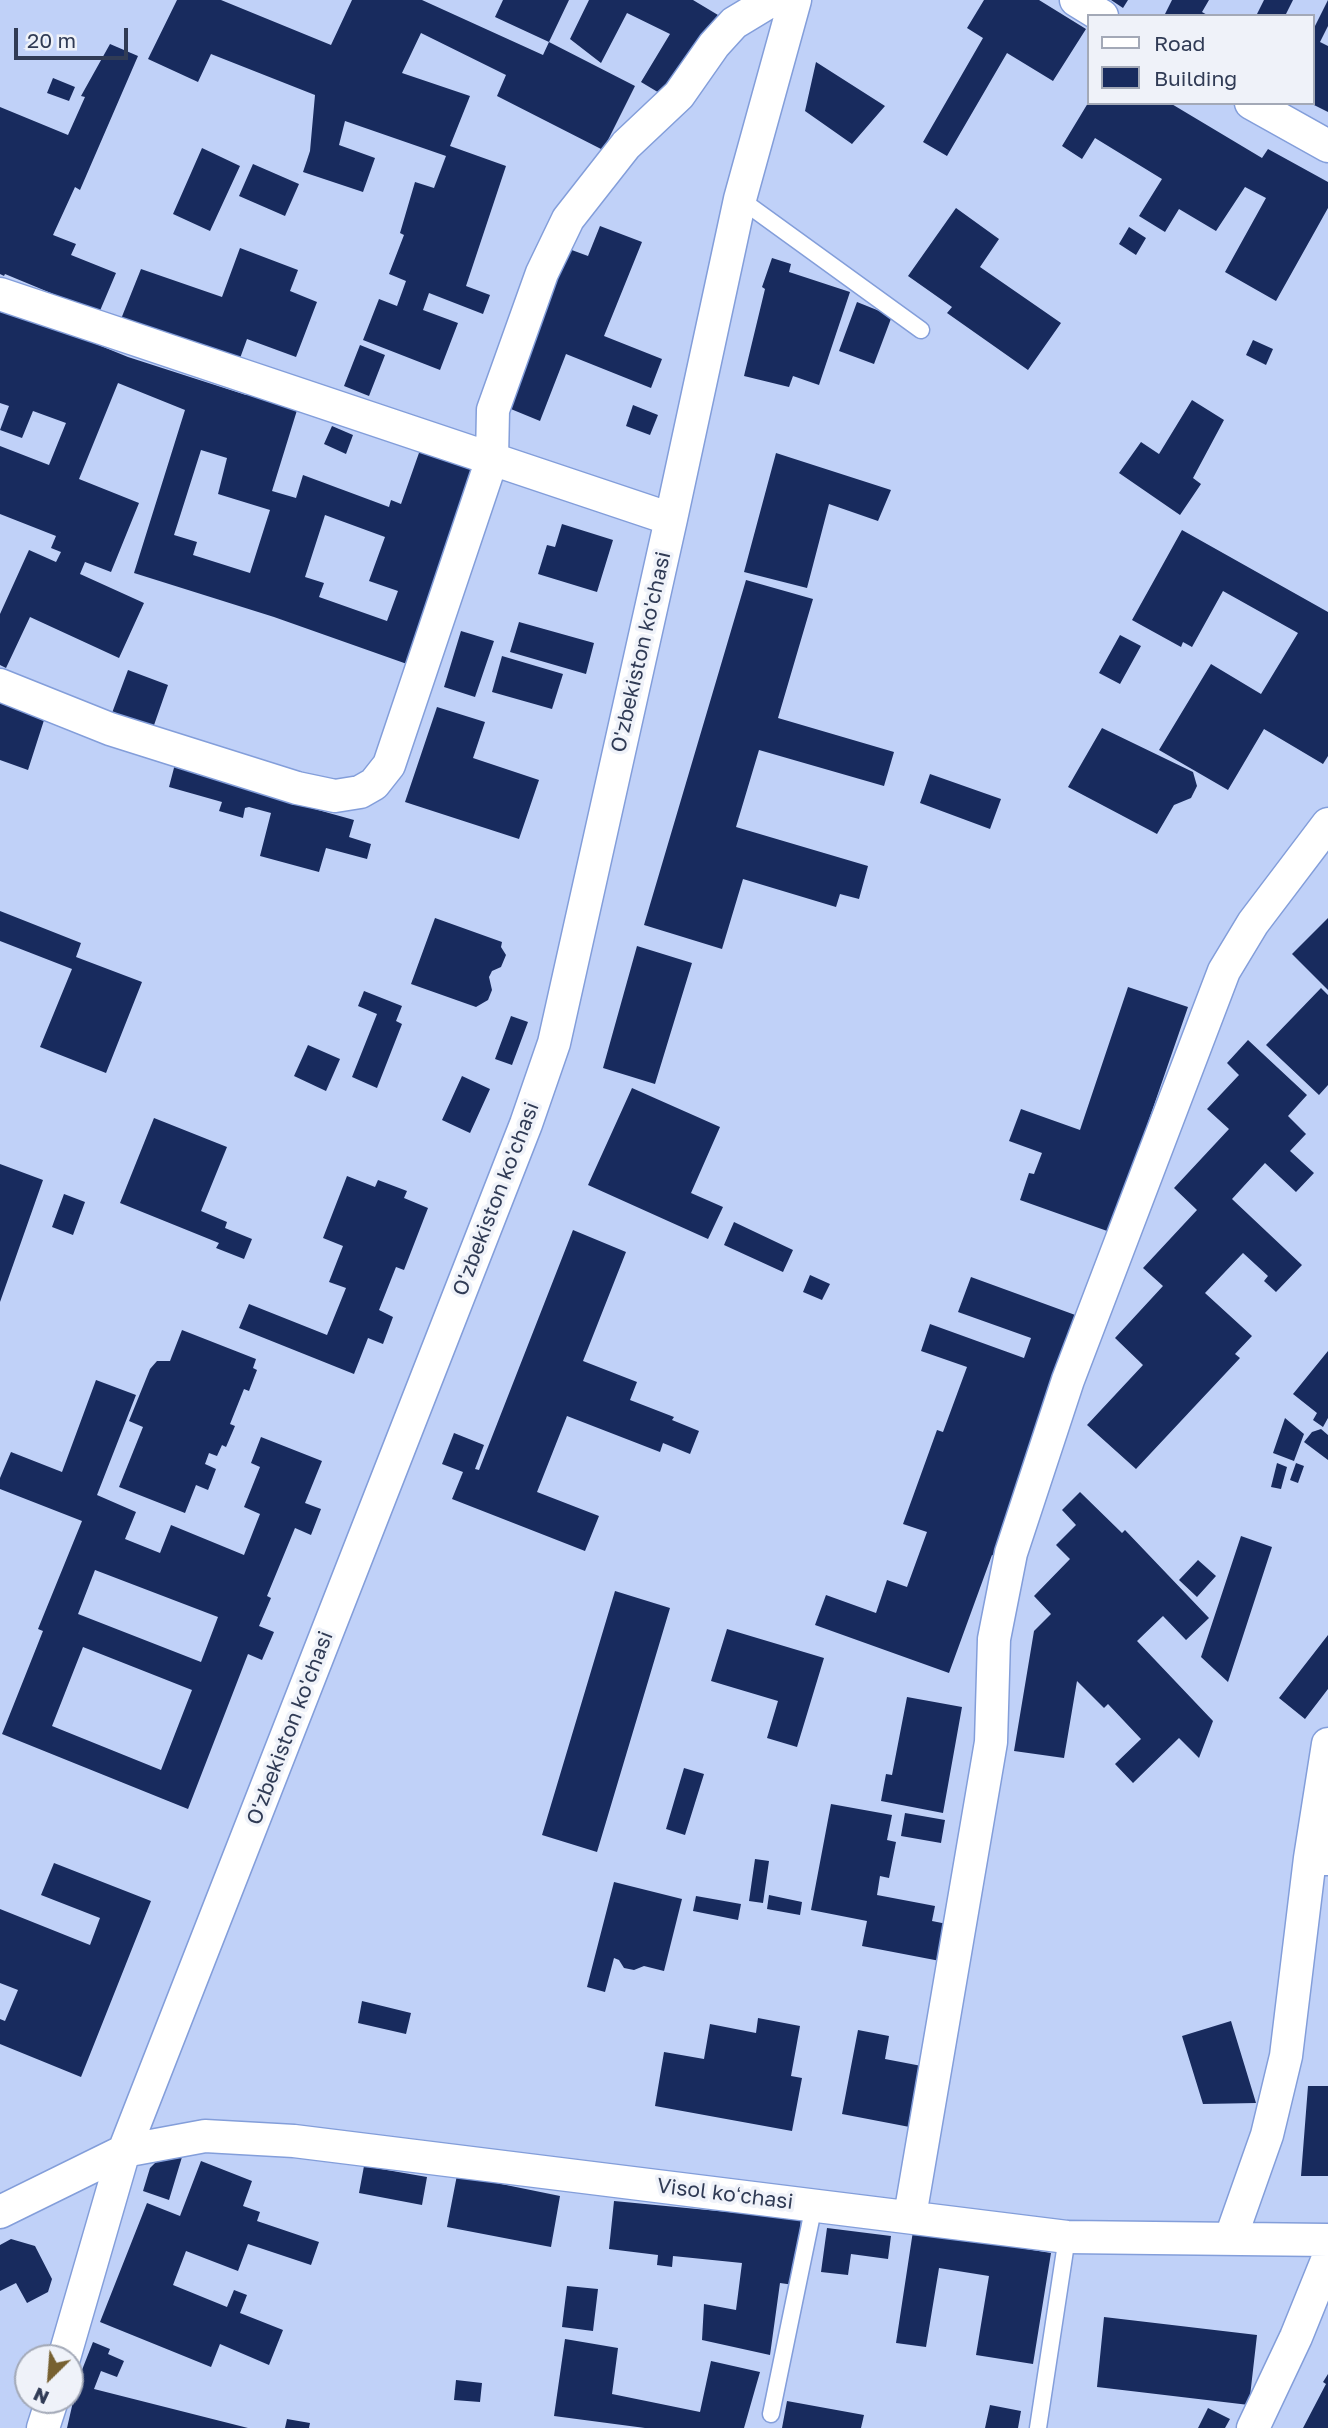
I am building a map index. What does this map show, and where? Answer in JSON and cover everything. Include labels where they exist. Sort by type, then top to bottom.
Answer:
[{"type":"street","points":[[0,685],[110,729],[297,788],[335,796],[360,792],[374,784],[389,765],[492,459],[493,410],[542,273],[568,219],[626,145],[679,95],[714,45],[734,23],[772,0]]},
{"type":"street","name":"O'zbekiston ko'chasi","points":[[68,2344],[124,2151],[526,1124],[554,1043],[740,199],[795,0]]},
{"type":"street","points":[[1076,0],[1099,14]]},
{"type":"street","points":[[1255,105],[1328,146]]},
{"type":"street","points":[[0,294],[671,519]]},
{"type":"street","points":[[910,2216],[991,1742],[994,1639],[1011,1553],[1068,1380],[1224,971],[1252,923],[1328,824]]},
{"type":"street","points":[[1231,2238],[1267,2135],[1286,2056],[1319,1858],[1328,1744]]},
{"type":"street","name":"Visol koʻchasi","points":[[0,2213],[124,2151],[205,2136],[294,2141],[1067,2237],[1328,2240]]},
{"type":"street","points":[[1253,2428],[1296,2337],[1328,2258]]},
{"type":"lane","points":[[740,199],[921,330]]},
{"type":"lane","points":[[771,2414],[814,2205]]},
{"type":"lane","points":[[1038,2428],[1067,2237]]},
{"type":"building","points":[[177,0],[221,0],[331,45],[352,0],[422,0],[543,55],[549,42],[635,86],[603,150],[497,96],[506,75],[421,33],[402,73],[470,96],[450,146],[506,166],[466,286],[490,295],[483,314],[429,293],[423,310],[458,323],[440,370],[363,340],[379,299],[397,306],[406,281],[389,274],[404,235],[400,233],[415,182],[434,188],[446,156],[345,121],[339,145],[375,158],[363,192],[303,172],[310,151],[315,95],[211,54],[198,82],[148,59]]},
{"type":"building","points":[[503,0],[569,0],[549,42],[495,17]]},
{"type":"building","points":[[589,0],[693,0],[718,15],[666,97],[641,82],[670,34],[627,13],[601,63],[570,39]]},
{"type":"building","points":[[984,0],[1039,0],[1086,29],[1053,81],[1007,53],[947,156],[923,142],[983,38],[967,28]]},
{"type":"building","points":[[1111,0],[1128,0],[1123,8]]},
{"type":"building","points":[[1172,0],[1209,0],[1202,12],[1206,14],[1165,14]]},
{"type":"building","points":[[1264,0],[1293,0],[1286,14],[1257,14]]},
{"type":"building","points":[[1328,0],[1328,26],[1320,42],[1328,46],[1328,112],[1314,105],[1314,28]]},
{"type":"building","points":[[110,44],[138,56],[80,190],[75,187],[53,235],[76,244],[71,255],[116,273],[99,313],[0,274],[0,107],[68,135],[85,97],[81,96]]},
{"type":"building","points":[[816,62],[885,106],[852,144],[805,111]]},
{"type":"building","points":[[53,78],[75,87],[69,101],[47,93]]},
{"type":"building","points":[[1087,105],[1173,105],[1262,158],[1268,149],[1328,182],[1328,208],[1276,301],[1225,272],[1266,198],[1245,187],[1216,231],[1179,209],[1165,232],[1139,216],[1162,179],[1095,138],[1082,159],[1062,146]]},
{"type":"building","points":[[202,148],[240,166],[210,231],[173,214]]},
{"type":"building","points":[[253,164],[299,184],[285,216],[239,196]]},
{"type":"building","points":[[956,208],[999,239],[980,267],[1061,323],[1028,370],[947,313],[952,307],[908,276]]},
{"type":"building","points":[[600,226],[642,242],[604,336],[662,359],[651,388],[566,354],[540,421],[506,407],[569,249],[588,256]]},
{"type":"building","points":[[1129,227],[1146,238],[1136,255],[1119,244]]},
{"type":"building","points":[[240,248],[298,270],[290,291],[317,302],[296,357],[247,339],[239,361],[121,319],[141,269],[222,297]]},
{"type":"building","points":[[772,258],[791,264],[789,272],[850,292],[819,385],[793,376],[789,387],[744,376],[765,289],[762,287]]},
{"type":"building","points":[[857,302],[892,316],[874,364],[839,351]]},
{"type":"building","points":[[0,305],[128,357],[246,395],[248,391],[298,407],[272,491],[296,498],[303,475],[389,507],[391,500],[401,504],[420,450],[476,471],[407,664],[274,617],[134,573],[185,410],[118,383],[79,479],[139,503],[111,572],[85,562],[80,574],[144,603],[119,658],[30,617],[6,668],[0,665],[0,614],[29,550],[56,562],[61,552],[51,548],[56,536],[0,514],[0,446],[49,465],[66,423],[33,411],[22,438],[0,430],[9,406],[0,403]],"holes":[[[201,450],[227,458],[218,494],[270,510],[250,573],[193,555],[197,542],[174,535]],[[325,515],[385,537],[369,581],[398,591],[387,621],[319,597],[324,583],[305,577]]]},
{"type":"building","points":[[1253,340],[1273,349],[1266,365],[1246,355]]},
{"type":"building","points":[[360,345],[385,355],[369,396],[344,386]]},
{"type":"building","points":[[1192,400],[1224,420],[1193,478],[1201,484],[1180,515],[1119,473],[1141,442],[1159,454]]},
{"type":"building","points":[[633,405],[658,415],[650,435],[626,426]]},
{"type":"building","points":[[332,426],[353,435],[346,454],[324,444]]},
{"type":"building","points":[[776,453],[891,490],[878,521],[829,504],[807,588],[744,572]]},
{"type":"building","points":[[562,524],[613,540],[597,592],[538,574],[547,545],[555,547]]},
{"type":"building","points":[[1182,530],[1328,612],[1328,756],[1323,764],[1264,729],[1228,790],[1159,750],[1211,664],[1261,694],[1298,633],[1223,591],[1192,647],[1183,642],[1181,647],[1132,620]]},
{"type":"building","points":[[746,580],[813,599],[778,718],[894,752],[884,786],[759,750],[736,827],[868,866],[859,899],[840,894],[836,907],[743,879],[722,949],[644,925]]},
{"type":"building","points":[[519,622],[594,643],[586,674],[510,652]]},
{"type":"building","points":[[461,631],[494,641],[475,697],[444,687]]},
{"type":"building","points":[[1120,635],[1141,646],[1120,684],[1099,673]]},
{"type":"building","points":[[502,656],[563,674],[552,709],[492,692]]},
{"type":"building","points":[[128,670],[168,685],[153,728],[112,713]]},
{"type":"building","points":[[0,702],[45,717],[28,770],[0,760]]},
{"type":"building","points":[[437,707],[485,722],[473,758],[539,780],[519,839],[405,802]]},
{"type":"building","points":[[1102,728],[1193,772],[1197,786],[1191,798],[1174,805],[1157,834],[1068,787]]},
{"type":"building","points":[[175,764],[295,797],[293,803],[354,820],[349,837],[371,844],[367,859],[326,848],[319,872],[260,856],[271,813],[249,807],[245,808],[243,818],[219,811],[222,802],[169,787]]},
{"type":"building","points":[[930,774],[1001,799],[990,829],[920,803]]},
{"type":"building","points":[[0,911],[81,943],[76,957],[142,982],[106,1073],[40,1047],[72,969],[0,941]]},
{"type":"building","points":[[435,918],[502,942],[501,947],[506,955],[501,967],[492,971],[489,977],[492,990],[488,1000],[476,1007],[411,984]]},
{"type":"building","points":[[1328,918],[1328,990],[1292,954]]},
{"type":"building","points":[[637,946],[692,963],[655,1084],[603,1068]]},
{"type":"building","points":[[1128,987],[1188,1007],[1110,1232],[1020,1200],[1029,1173],[1034,1174],[1042,1153],[1009,1141],[1021,1109],[1080,1130]]},
{"type":"building","points":[[1321,988],[1328,995],[1328,1085],[1319,1095],[1266,1045]]},
{"type":"building","points":[[364,991],[402,1006],[396,1021],[402,1024],[377,1088],[352,1077],[377,1014],[358,1006]]},
{"type":"building","points":[[511,1016],[528,1022],[512,1065],[495,1059]]},
{"type":"building","points":[[1248,1040],[1307,1095],[1288,1116],[1306,1134],[1290,1151],[1314,1173],[1296,1192],[1265,1163],[1232,1199],[1302,1265],[1276,1292],[1264,1281],[1268,1276],[1243,1253],[1205,1293],[1252,1336],[1235,1354],[1240,1358],[1136,1469],[1087,1425],[1143,1365],[1115,1338],[1163,1286],[1143,1268],[1197,1210],[1174,1188],[1229,1129],[1207,1109],[1239,1075],[1227,1063]]},
{"type":"building","points":[[308,1045],[340,1059],[326,1091],[294,1076]]},
{"type":"building","points":[[462,1076],[490,1089],[470,1133],[442,1120]]},
{"type":"building","points":[[632,1088],[720,1127],[691,1193],[723,1207],[708,1239],[588,1185]]},
{"type":"building","points":[[154,1118],[227,1147],[201,1211],[227,1222],[225,1228],[252,1239],[244,1259],[216,1248],[219,1243],[120,1203]]},
{"type":"building","points":[[0,1164],[43,1180],[0,1302]]},
{"type":"building","points":[[347,1176],[375,1187],[378,1180],[407,1191],[404,1198],[428,1208],[404,1270],[396,1267],[379,1310],[393,1317],[383,1344],[368,1338],[354,1374],[239,1328],[249,1304],[327,1335],[346,1288],[329,1282],[343,1246],[323,1238]]},
{"type":"building","points":[[64,1194],[85,1202],[73,1235],[52,1227]]},
{"type":"building","points":[[734,1222],[793,1250],[783,1272],[724,1245]]},
{"type":"building","points":[[573,1230],[626,1252],[583,1361],[637,1382],[630,1400],[674,1417],[672,1420],[699,1431],[690,1454],[663,1443],[660,1452],[567,1416],[537,1492],[599,1516],[585,1551],[452,1499],[463,1472],[442,1464],[454,1433],[484,1445],[475,1469],[479,1470]]},
{"type":"building","points":[[810,1275],[830,1284],[822,1300],[803,1292]]},
{"type":"building","points":[[971,1277],[1078,1316],[995,1556],[992,1555],[949,1673],[815,1625],[826,1595],[876,1613],[887,1580],[907,1587],[927,1532],[903,1524],[937,1430],[943,1432],[967,1367],[921,1351],[930,1324],[1024,1358],[1031,1338],[958,1312]]},
{"type":"building","points":[[182,1330],[256,1359],[253,1368],[257,1370],[249,1391],[244,1389],[230,1424],[235,1426],[226,1447],[222,1445],[217,1456],[209,1453],[205,1464],[216,1469],[208,1490],[196,1485],[185,1513],[119,1487],[143,1427],[129,1421],[150,1369],[157,1361],[170,1361]]},
{"type":"building","points":[[1328,1351],[1328,1418],[1323,1427],[1313,1420],[1317,1413],[1293,1394]]},
{"type":"building","points":[[96,1380],[136,1395],[97,1495],[136,1512],[125,1539],[160,1553],[171,1525],[244,1555],[260,1514],[244,1507],[260,1467],[251,1463],[261,1437],[322,1461],[305,1503],[321,1509],[311,1535],[295,1528],[267,1596],[271,1598],[259,1626],[274,1632],[262,1660],[248,1654],[188,1809],[2,1734],[43,1631],[38,1629],[82,1521],[0,1489],[0,1478],[11,1452],[62,1472]],"holes":[[[95,1570],[218,1617],[201,1662],[78,1614]],[[83,1647],[192,1690],[161,1770],[52,1726]]]},
{"type":"building","points":[[1285,1418],[1304,1434],[1294,1461],[1273,1453]]},
{"type":"building","points":[[1321,1429],[1328,1435],[1328,1460],[1304,1442],[1312,1432]]},
{"type":"building","points":[[1277,1463],[1287,1467],[1281,1489],[1271,1487]]},
{"type":"building","points":[[1296,1463],[1304,1466],[1298,1483],[1290,1480]]},
{"type":"building","points":[[1080,1492],[1122,1533],[1125,1530],[1209,1618],[1186,1640],[1163,1616],[1137,1641],[1213,1721],[1199,1758],[1179,1738],[1133,1783],[1115,1764],[1141,1739],[1108,1704],[1104,1708],[1077,1681],[1064,1758],[1014,1751],[1034,1631],[1051,1614],[1034,1596],[1070,1559],[1056,1545],[1076,1525],[1062,1510]]},
{"type":"building","points":[[1241,1536],[1272,1547],[1228,1682],[1201,1657]]},
{"type":"building","points":[[1198,1560],[1216,1576],[1197,1597],[1179,1580]]},
{"type":"building","points":[[615,1591],[670,1608],[597,1852],[542,1835]]},
{"type":"building","points":[[727,1629],[824,1658],[797,1747],[767,1738],[778,1701],[711,1681]]},
{"type":"building","points":[[1328,1635],[1328,1689],[1305,1719],[1279,1698]]},
{"type":"building","points":[[907,1697],[962,1707],[943,1813],[881,1801],[886,1774],[892,1775]]},
{"type":"building","points":[[684,1768],[704,1774],[685,1835],[666,1829]]},
{"type":"building","points":[[831,1804],[892,1815],[887,1840],[896,1842],[889,1878],[880,1876],[877,1895],[935,1906],[932,1921],[947,1924],[940,1961],[862,1946],[867,1921],[811,1910]]},
{"type":"building","points":[[905,1813],[945,1820],[941,1843],[901,1836]]},
{"type":"building","points":[[755,1859],[769,1861],[763,1903],[749,1901]]},
{"type":"building","points":[[54,1863],[151,1901],[81,2077],[0,2044],[0,2019],[5,2021],[18,1990],[0,1983],[0,1909],[90,1945],[100,1918],[41,1895]]},
{"type":"building","points":[[614,1882],[682,1899],[664,1971],[644,1966],[634,1970],[624,1968],[619,1960],[614,1958],[605,1992],[587,1987]]},
{"type":"building","points":[[769,1895],[802,1902],[800,1915],[767,1909]]},
{"type":"building","points":[[696,1896],[741,1904],[738,1920],[693,1911]]},
{"type":"building","points":[[362,2001],[411,2013],[406,2034],[358,2023]]},
{"type":"building","points":[[758,2018],[800,2026],[791,2076],[802,2078],[792,2131],[655,2106],[664,2052],[704,2059],[710,2024],[756,2033]]},
{"type":"building","points":[[1231,2021],[1256,2103],[1203,2104],[1182,2036]]},
{"type":"building","points":[[858,2030],[889,2036],[885,2059],[932,2068],[920,2129],[842,2114]]},
{"type":"building","points":[[1308,2086],[1328,2086],[1328,2176],[1301,2176]]},
{"type":"building","points":[[164,2157],[182,2157],[169,2200],[143,2191],[150,2168]]},
{"type":"building","points":[[201,2161],[252,2181],[243,2206],[260,2212],[257,2221],[319,2242],[311,2265],[248,2244],[238,2271],[186,2251],[173,2285],[227,2307],[234,2290],[247,2295],[240,2313],[283,2330],[269,2365],[220,2344],[211,2367],[100,2322],[147,2203],[180,2216]]},
{"type":"building","points":[[364,2166],[427,2177],[422,2205],[359,2193]]},
{"type":"building","points":[[457,2175],[560,2196],[551,2247],[447,2227]]},
{"type":"building","points":[[614,2201],[801,2219],[794,2285],[780,2283],[770,2355],[702,2340],[704,2304],[736,2310],[742,2263],[673,2256],[672,2267],[657,2265],[658,2255],[609,2249]]},
{"type":"building","points":[[827,2228],[891,2236],[888,2259],[851,2254],[848,2275],[821,2272]]},
{"type":"building","points":[[913,2231],[1051,2253],[1033,2364],[976,2355],[989,2276],[939,2268],[926,2347],[896,2343]]},
{"type":"building","points":[[11,2239],[35,2246],[52,2279],[48,2292],[27,2303],[16,2283],[0,2291],[0,2245]]},
{"type":"building","points":[[567,2286],[598,2289],[593,2331],[562,2327]]},
{"type":"building","points":[[1104,2317],[1257,2335],[1249,2405],[1097,2387]]},
{"type":"building","points":[[565,2339],[618,2348],[612,2394],[700,2412],[711,2361],[760,2372],[744,2428],[645,2428],[554,2416]]},
{"type":"building","points":[[93,2342],[110,2349],[108,2354],[124,2361],[117,2377],[101,2371],[94,2389],[248,2428],[67,2428],[70,2414],[84,2414],[84,2365]]},
{"type":"building","points":[[1328,2374],[1328,2428],[1303,2428],[1326,2384],[1323,2382]]},
{"type":"building","points":[[456,2380],[482,2383],[480,2402],[454,2400]]},
{"type":"building","points":[[787,2401],[864,2415],[861,2428],[782,2428]]},
{"type":"building","points":[[990,2405],[1021,2411],[1018,2428],[985,2428]]},
{"type":"building","points":[[1208,2408],[1230,2419],[1225,2428],[1198,2428]]},
{"type":"building","points":[[287,2419],[310,2423],[309,2428],[285,2428]]}]
